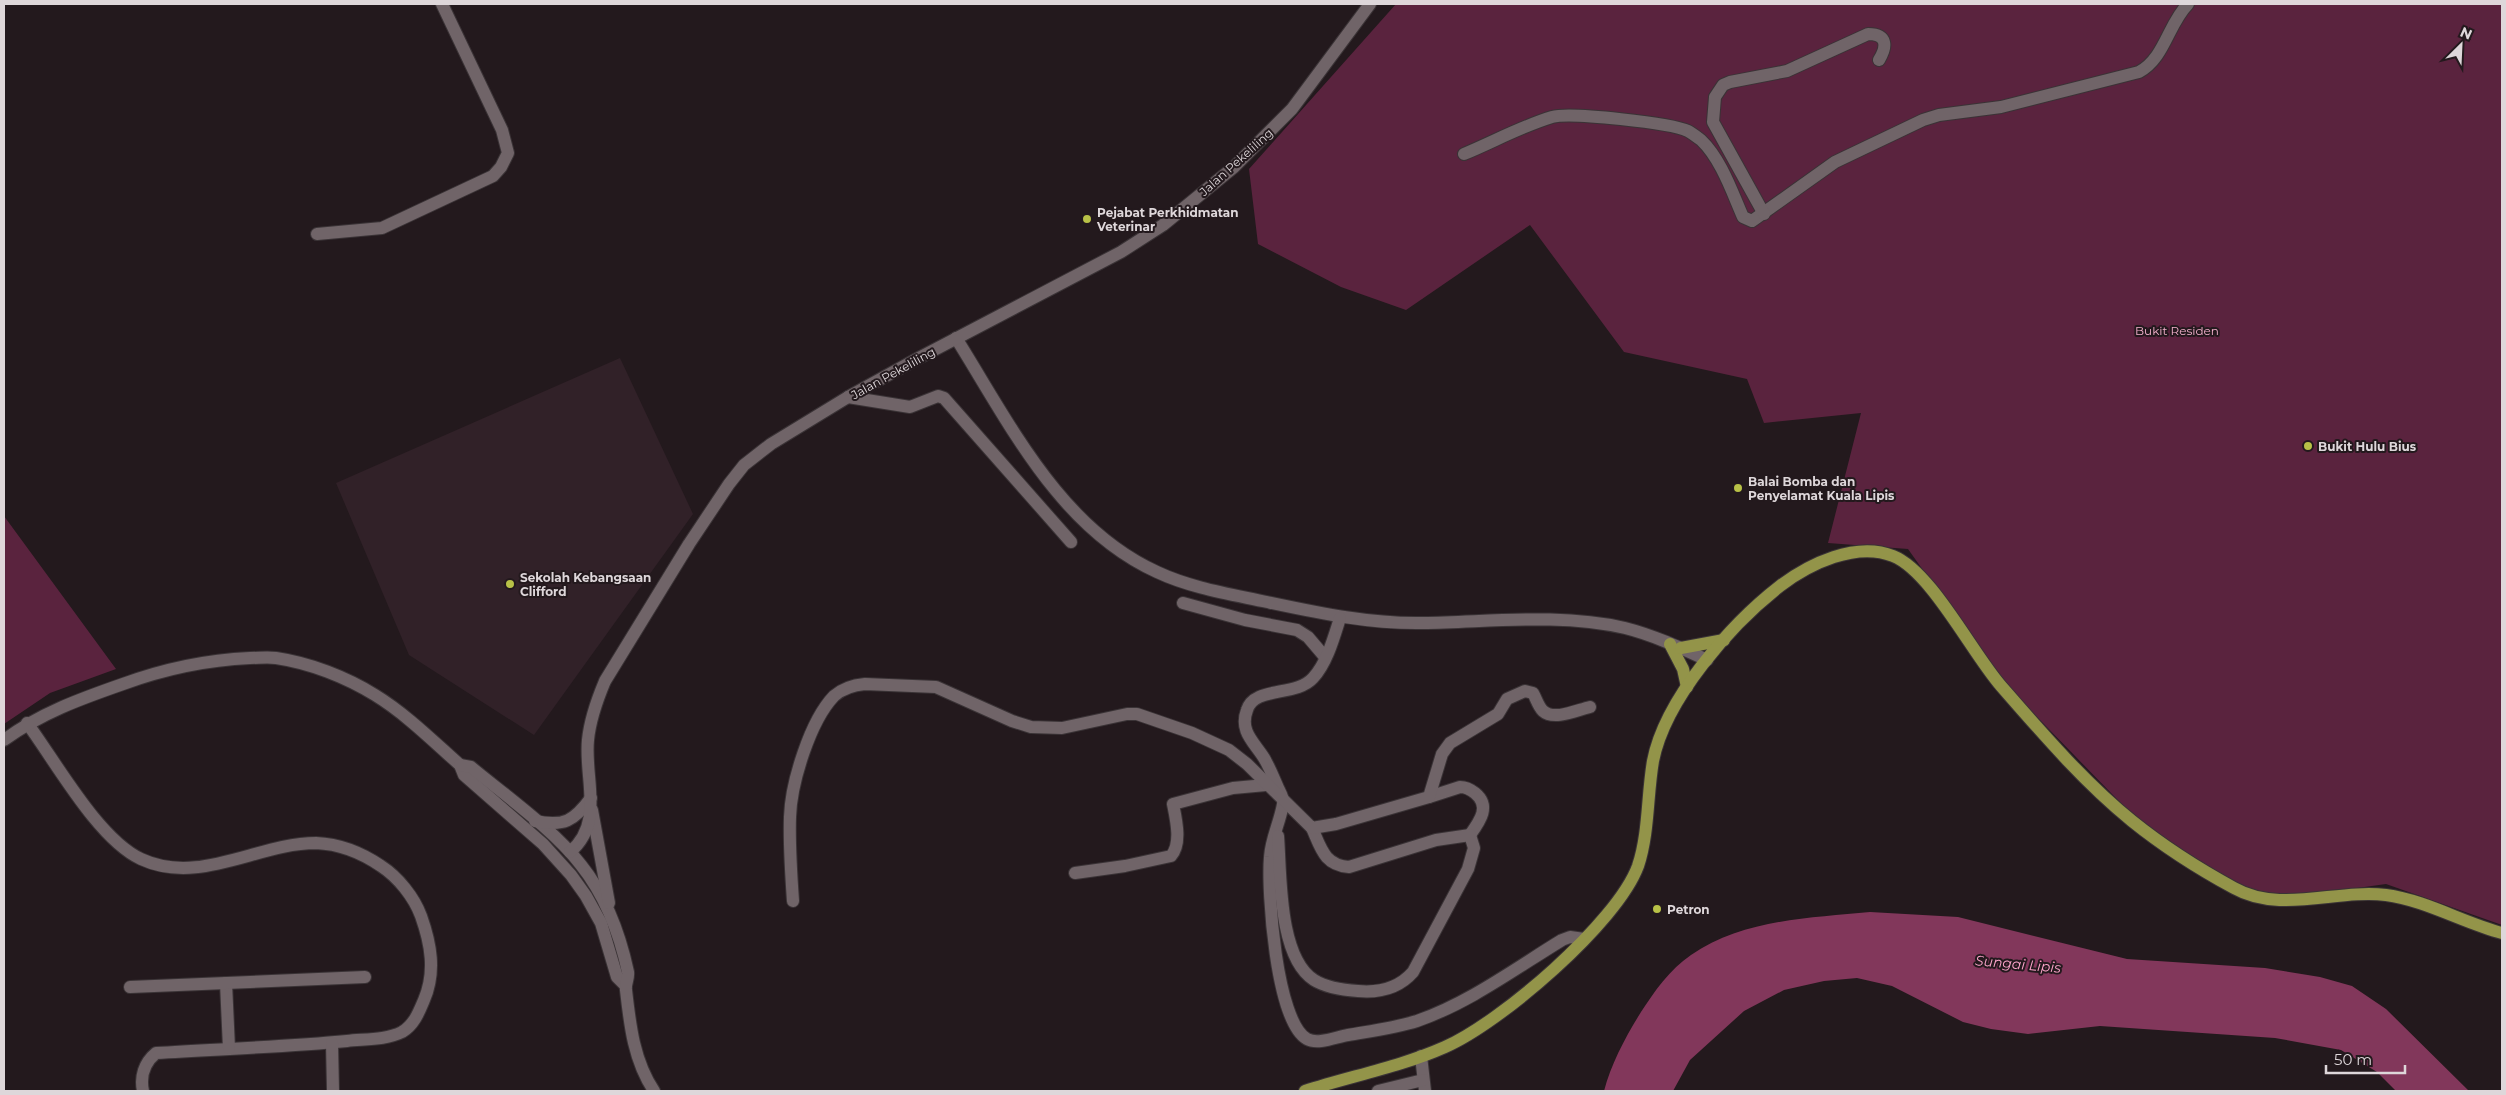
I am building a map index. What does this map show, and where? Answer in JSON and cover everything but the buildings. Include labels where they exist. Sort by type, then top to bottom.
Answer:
[{"type":"main road","points":[[1305,1091],[1421,1056],[1466,1037],[1520,997],[1599,925],[1626,890],[1636,870],[1645,833],[1653,761],[1657,745],[1669,716],[1687,687],[1724,640],[1775,590],[1799,572],[1840,555],[1878,552],[1891,555],[1918,572],[1997,681],[2106,797],[2149,833],[2238,890],[2278,901],[2383,895],[2502,933]]},
{"type":"main road","points":[[1687,687],[1676,646],[1724,640]]},
{"type":"street","points":[[317,234],[382,228],[493,176],[506,158],[507,142],[442,4]]},
{"type":"street","name":"Jalan Pekeliling","points":[[570,852],[580,840],[592,804],[587,741],[596,702],[605,681],[688,544],[744,465],[771,444],[848,397],[1127,248],[1163,225],[1234,167],[1278,123],[1307,90],[1370,4]]},
{"type":"street","points":[[1464,154],[1529,126],[1562,115],[1603,117],[1687,131],[1702,142],[1714,157],[1746,220],[1752,221],[1835,162],[1923,120],[2001,107],[2139,72],[2153,62],[2176,18],[2188,4]]},
{"type":"street","points":[[1764,214],[1713,122],[1713,111],[1718,91],[1730,82],[1787,71],[1868,34],[1876,35],[1885,44],[1885,51],[1879,60]]},
{"type":"street","points":[[956,338],[1034,462],[1066,502],[1111,544],[1157,572],[1184,582],[1340,618],[1416,623],[1567,619],[1627,628],[1707,660]]},
{"type":"street","points":[[848,397],[910,406],[938,396],[944,398],[1071,542]]},
{"type":"street","points":[[1183,603],[1245,620],[1298,630],[1312,641],[1325,656]]},
{"type":"street","points":[[1340,618],[1325,656],[1313,678],[1302,688],[1254,699],[1246,710],[1244,725],[1246,732],[1272,772],[1283,801],[1270,855],[1269,892],[1280,985],[1295,1026],[1301,1035],[1308,1040],[1314,1041],[1396,1027],[1420,1020],[1486,987],[1562,940],[1570,937],[1584,939]]},
{"type":"street","points":[[4,740],[27,723],[66,704],[159,671],[225,660],[274,657],[329,673],[375,695],[405,717],[460,765],[464,774],[544,844],[571,875],[586,896],[601,923],[617,977],[626,986]]},
{"type":"street","points":[[794,901],[790,816],[797,775],[817,720],[834,696],[854,685],[936,687],[1012,721],[1031,727],[1062,728],[1127,714],[1137,714],[1192,733],[1229,750],[1247,764],[1266,785],[1312,828],[1327,860],[1335,865],[1349,867],[1436,840],[1470,835]]},
{"type":"street","points":[[1429,797],[1442,754],[1450,743],[1498,714],[1507,699],[1521,692],[1529,691],[1544,712],[1555,716],[1590,707]]},
{"type":"street","points":[[27,723],[94,817],[114,839],[140,858],[171,867],[192,867],[213,865],[298,845],[334,845],[368,857],[387,869],[404,887],[418,908],[432,954],[432,975],[421,1009],[412,1025],[393,1036],[332,1042],[156,1053],[149,1059],[142,1076],[142,1091]]},
{"type":"street","points":[[460,765],[471,767],[570,852],[595,885],[610,916],[629,974],[626,986],[634,1049],[646,1080],[654,1091]]},
{"type":"street","points":[[1075,873],[1171,856],[1176,848],[1177,840],[1173,804],[1233,788],[1266,785]]},
{"type":"street","points":[[1278,828],[1285,922],[1293,953],[1312,979],[1334,988],[1366,992],[1394,988],[1413,972],[1468,869],[1474,848],[1470,835],[1484,811],[1482,800],[1478,795],[1465,787],[1460,787],[1336,824],[1312,828]]},
{"type":"street","points":[[535,821],[554,825],[566,821],[592,804],[610,916]]},
{"type":"street","points":[[544,844],[570,852]]},
{"type":"street","points":[[570,852],[571,875]]},
{"type":"street","points":[[130,988],[365,977]]},
{"type":"street","points":[[226,983],[229,1048]]},
{"type":"street","points":[[332,1042],[333,1091]]},
{"type":"street","points":[[1378,1091],[1424,1086],[1421,1056]]},
{"type":"shaded area","name":"Sekolah Kebangsaan Clifford","points":[[620,358],[693,514],[534,735],[409,655],[336,483]]},
{"type":"green space","name":"Bukit Residen","points":[[1396,4],[2502,4],[2502,925],[2386,884],[2279,899],[2244,892],[2147,830],[2001,680],[1908,549],[1828,543],[1861,413],[1764,423],[1747,379],[1624,352],[1530,225],[1406,310],[1341,287],[1258,244],[1249,169]]},
{"type":"green space","points":[[4,516],[116,669],[50,693],[4,724]]},
{"type":"water","name":"Sungai Lipis","points":[[1870,912],[1958,917],[2127,959],[2265,968],[2320,977],[2352,986],[2386,1009],[2469,1091],[2396,1091],[2377,1072],[2341,1050],[2275,1038],[2100,1026],[2028,1034],[1991,1029],[1963,1022],[1892,986],[1857,978],[1824,981],[1784,990],[1744,1011],[1690,1060],[1673,1091],[1604,1091],[1620,1050],[1641,1012],[1669,974],[1691,955],[1711,943],[1755,927],[1801,919]]},
{"type":"place","name":"Pejabat Perkhidmatan Veterinar","points":[[1087,219]]},
{"type":"place","name":"Bukit Hulu Bius","points":[[2308,446]]},
{"type":"place","name":"Balai Bomba dan Penyelamat Kuala Lipis","points":[[1738,488]]},
{"type":"place","name":"Sekolah Kebangsaan Clifford","points":[[510,584]]},
{"type":"place","name":"Petron","points":[[1657,909]]}]
